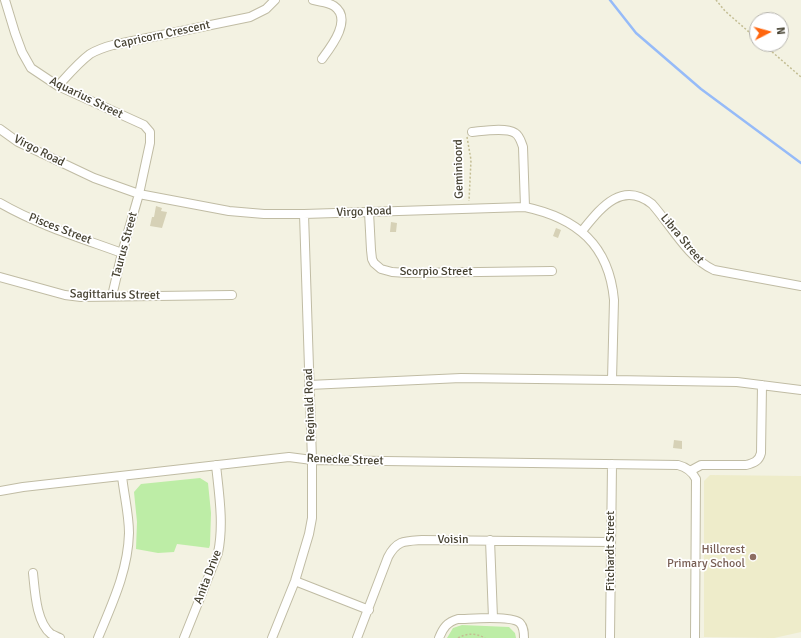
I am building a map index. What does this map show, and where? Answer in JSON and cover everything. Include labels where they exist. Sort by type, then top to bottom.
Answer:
[{"type":"street","name":"Aquarius Street","points":[[6,0],[15,33],[26,60],[31,68],[58,86],[148,128],[151,138],[139,194]]},
{"type":"street","name":"Capricorn Crescent","points":[[58,86],[81,62],[98,50],[113,45],[250,17],[266,9],[275,0]]},
{"type":"street","points":[[313,0],[334,6],[341,19],[338,34],[322,59]]},
{"type":"street","name":"Virgo Road","points":[[0,129],[18,142],[94,178],[139,194],[229,211],[264,214],[304,214],[525,207],[554,215],[582,231],[602,256],[609,274],[613,287],[614,300],[612,380]]},
{"type":"street","points":[[472,132],[496,130],[511,131],[520,139],[523,147],[525,207]]},
{"type":"street","name":"Taurus Street","points":[[112,296],[122,253],[139,194]]},
{"type":"street","name":"Libra Street","points":[[582,231],[609,202],[622,195],[638,196],[652,204],[697,260],[707,267],[714,270],[801,286]]},
{"type":"street","name":"Pisces Street","points":[[0,203],[11,210],[47,225],[122,253]]},
{"type":"street","name":"Scorpio Street","points":[[369,212],[372,259],[381,269],[402,273],[552,271]]},
{"type":"street","name":"Reginald Road","points":[[272,638],[295,581],[309,534],[312,518],[312,460],[304,214]]},
{"type":"street","name":"Sagittarius Street","points":[[0,277],[65,295],[81,297],[232,295]]},
{"type":"street","points":[[309,384],[461,378],[737,382],[801,390]]},
{"type":"street","points":[[695,638],[696,479],[690,471],[701,465],[746,465],[752,464],[759,459],[761,453],[762,385]]},
{"type":"street","name":"Renecke Street","points":[[0,492],[23,487],[289,457],[312,460],[672,464],[687,468],[690,471]]},
{"type":"street","name":"Fitchardt Street","points":[[610,638],[612,464]]},
{"type":"street","name":"Anita Drive","points":[[184,638],[218,553],[222,523],[216,465]]},
{"type":"street","points":[[98,638],[123,574],[127,556],[128,533],[122,476]]},
{"type":"street","name":"Voisin","points":[[358,638],[388,557],[395,546],[401,542],[422,540],[490,540],[611,542]]},
{"type":"street","points":[[490,540],[493,618]]},
{"type":"street","points":[[33,573],[36,603],[45,628],[60,638]]},
{"type":"street","points":[[295,581],[369,610]]},
{"type":"street","points":[[439,638],[447,624],[452,620],[493,618],[517,621],[523,628],[524,638]]},
{"type":"path","points":[[716,0],[725,12],[749,32]]},
{"type":"path","points":[[772,52],[801,77]]},
{"type":"path","name":"Geminioord","points":[[468,208],[471,160],[467,137],[468,134],[472,132]]},
{"type":"path","points":[[458,638],[470,634],[480,635],[486,638]]},
{"type":"shaded area","name":"Hillcrest Primary School","points":[[710,475],[801,476],[801,632],[774,638],[704,637],[704,481]]},
{"type":"green space","points":[[200,478],[208,483],[211,513],[209,548],[177,544],[174,552],[158,553],[136,549],[137,522],[134,492],[141,484]]},
{"type":"green space","points":[[462,625],[509,627],[515,633],[516,638],[447,638],[453,628]]},
{"type":"building","points":[[156,206],[162,208],[161,211],[167,212],[162,228],[150,226],[152,217],[154,217]]},
{"type":"building","points":[[391,222],[397,223],[396,232],[390,232]]},
{"type":"building","points":[[556,228],[561,230],[558,238],[553,236]]},
{"type":"building","points":[[674,440],[682,441],[682,449],[673,448]]},
{"type":"waterway","points":[[610,0],[636,33],[701,89],[801,163]]},
{"type":"place","name":"Hillcrest Primary School","points":[[753,557]]}]
